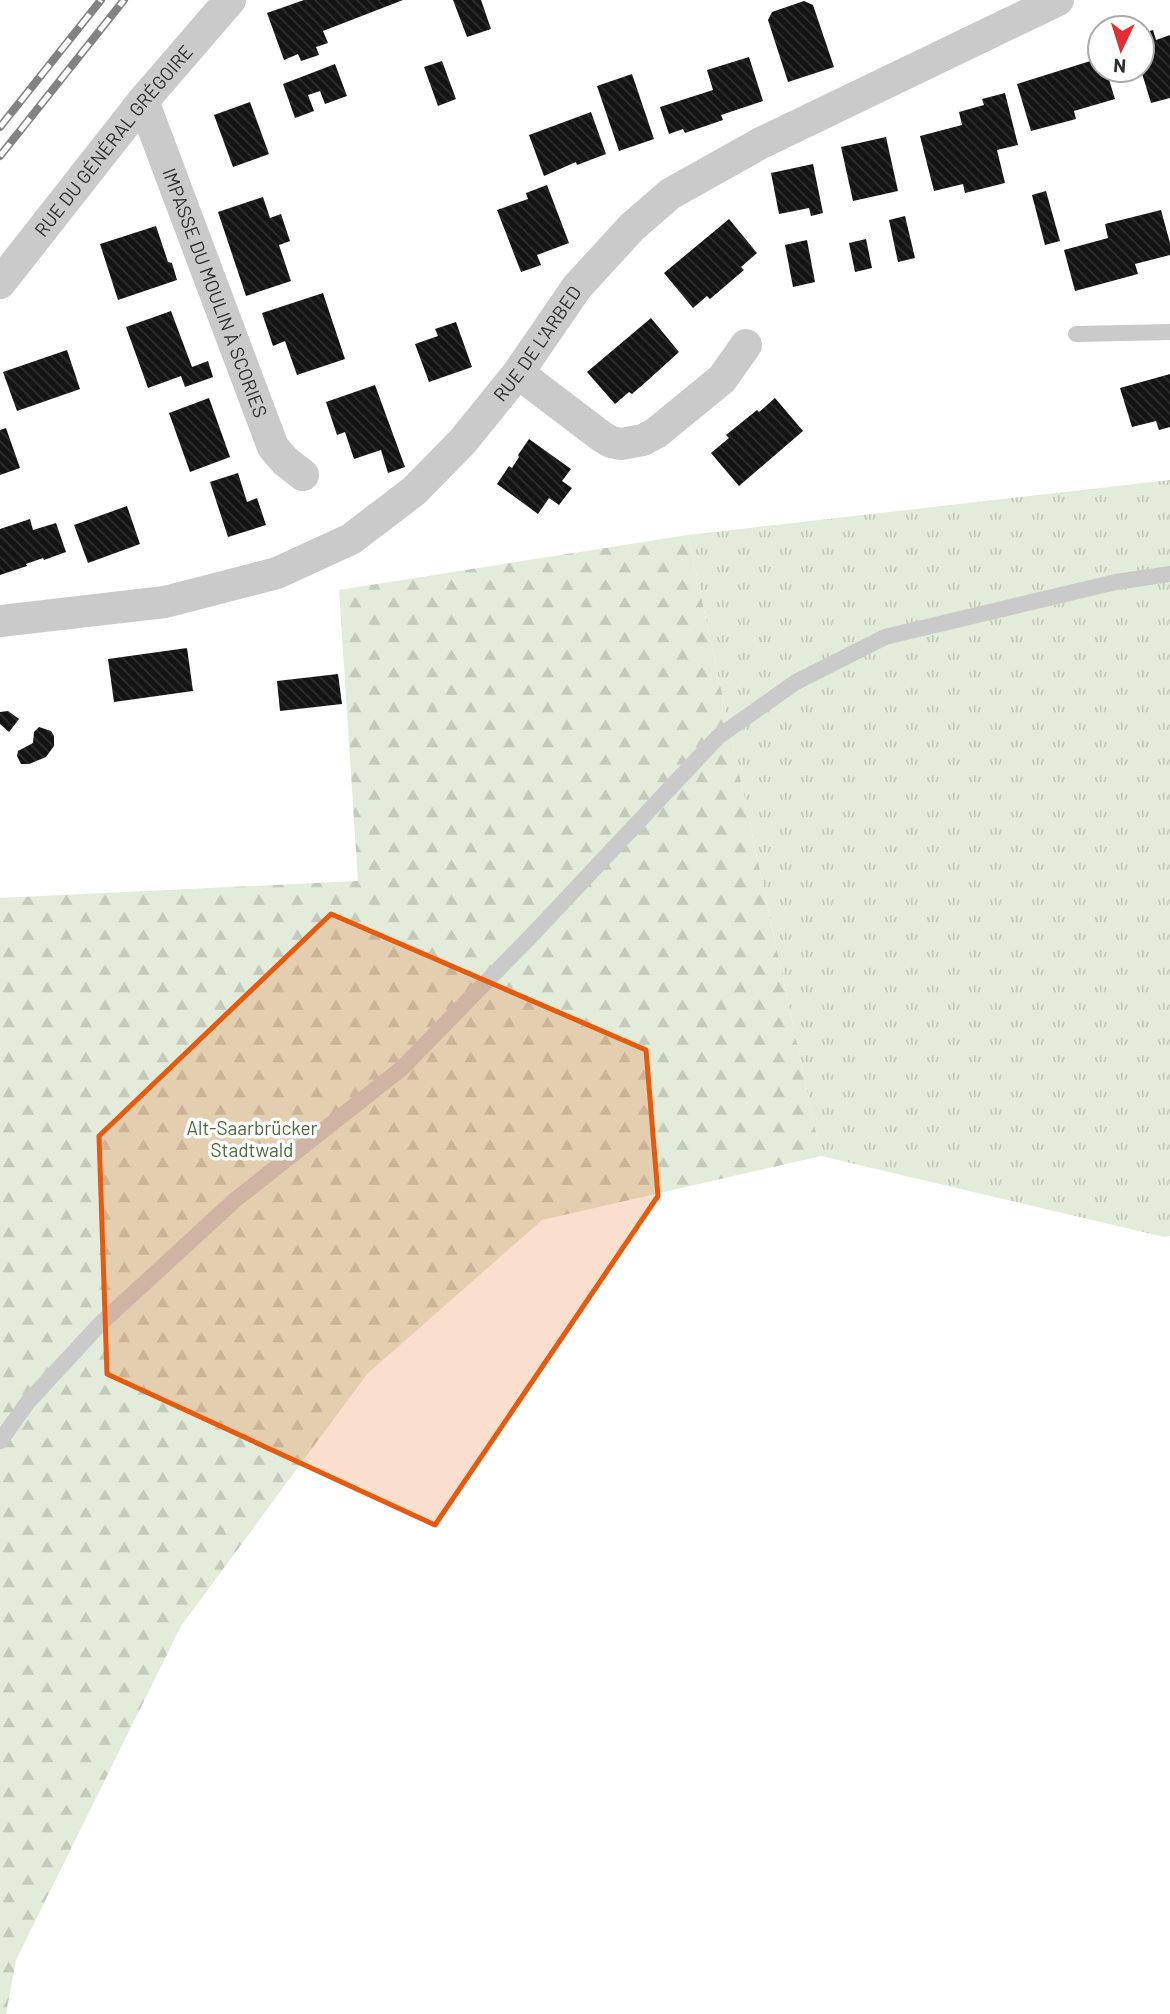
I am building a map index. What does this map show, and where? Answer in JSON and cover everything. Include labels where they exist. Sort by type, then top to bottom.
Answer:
[{"type":"street","name":"RUE DU GÉNÉRAL GRÉGOIRE","points":[[0,284],[143,101],[230,0]]},
{"type":"street","name":"RUE DE L'ARBED","points":[[0,621],[165,602],[278,573],[351,539],[422,483],[463,441],[518,373],[577,287],[632,226],[670,194],[761,143],[1058,0]]},
{"type":"street","name":"IMPASSE DU MOULIN À SCORIES","points":[[143,101],[273,447],[303,475]]},
{"type":"street","points":[[518,373],[601,436],[611,442],[631,443],[656,433],[722,379],[746,345]]},
{"type":"lane","points":[[1076,334],[1170,332]]},
{"type":"lane","points":[[0,1441],[28,1402],[100,1324],[235,1200],[401,1069],[534,933],[718,737],[796,681],[886,637],[1116,582],[1170,574]]},
{"type":"highlighted area","points":[[331,914],[646,1050],[658,1196],[435,1525],[107,1374],[99,1136]]},
{"type":"green space","points":[[1170,480],[1170,1236],[1164,1237],[821,1156],[688,535]]},
{"type":"green space","name":"Alt-Saarbrücker Stadtwald","points":[[688,535],[821,1156],[542,1220],[367,1374],[181,1626],[16,1960],[6,2014],[0,2014],[0,898],[358,881],[339,590]]},
{"type":"building","points":[[304,0],[403,0],[323,31],[328,43],[316,47],[319,55],[301,61],[298,54],[284,60],[267,13]]},
{"type":"building","points":[[453,0],[481,0],[491,29],[467,37]]},
{"type":"building","points":[[804,1],[813,5],[834,67],[788,82],[768,20],[772,12]]},
{"type":"building","points":[[1170,35],[1170,98],[1151,103],[1145,84],[1156,84],[1156,40]]},
{"type":"building","points":[[749,57],[763,101],[721,115],[723,120],[685,133],[683,129],[669,134],[660,107],[713,90],[707,70]]},
{"type":"building","points":[[442,61],[456,99],[438,106],[424,67]]},
{"type":"building","points":[[1086,62],[1086,84],[1110,84],[1115,99],[1074,111],[1076,119],[1031,131],[1017,84]]},
{"type":"building","points":[[335,64],[347,96],[325,104],[320,91],[308,95],[314,111],[295,118],[283,84]]},
{"type":"building","points":[[632,74],[654,139],[619,151],[597,86]]},
{"type":"building","points":[[1005,93],[1018,145],[997,150],[1005,183],[965,193],[963,184],[934,191],[920,136],[962,125],[959,112],[984,105],[982,99]]},
{"type":"building","points":[[250,102],[269,154],[233,167],[214,115]]},
{"type":"building","points":[[591,112],[606,154],[577,165],[576,162],[544,176],[529,135]]},
{"type":"building","points":[[886,137],[898,191],[853,201],[841,147]]},
{"type":"building","points":[[813,164],[823,213],[811,216],[809,208],[779,214],[771,173]]},
{"type":"building","points":[[547,185],[569,243],[537,255],[541,265],[521,272],[497,210],[528,199],[526,193]]},
{"type":"building","points":[[1046,191],[1060,241],[1045,245],[1032,195]]},
{"type":"building","points":[[263,197],[270,218],[281,214],[290,241],[279,245],[291,281],[246,296],[218,212]]},
{"type":"building","points":[[1161,210],[1170,243],[1170,255],[1135,264],[1138,274],[1075,291],[1064,250],[1108,238],[1105,224]]},
{"type":"building","points":[[905,216],[915,258],[898,262],[889,220]]},
{"type":"building","points":[[729,219],[757,253],[741,267],[744,270],[710,299],[707,296],[693,308],[664,273]]},
{"type":"building","points":[[156,226],[177,280],[118,300],[100,244]]},
{"type":"building","points":[[866,239],[872,268],[855,272],[849,243]]},
{"type":"building","points":[[807,240],[815,282],[793,287],[785,245]]},
{"type":"building","points":[[323,293],[345,359],[297,375],[285,341],[273,346],[262,313]]},
{"type":"building","points":[[171,311],[192,367],[208,361],[213,377],[185,387],[181,376],[148,388],[126,327]]},
{"type":"building","points":[[651,318],[679,352],[632,394],[629,392],[615,404],[587,372]]},
{"type":"building","points":[[456,322],[472,367],[429,382],[415,344],[438,336],[435,329]]},
{"type":"building","points":[[67,350],[80,389],[17,411],[3,372]]},
{"type":"building","points":[[1170,374],[1170,427],[1159,430],[1156,421],[1132,427],[1120,388]]},
{"type":"building","points":[[375,385],[405,467],[388,473],[381,450],[354,459],[345,432],[337,435],[326,402]]},
{"type":"building","points":[[209,398],[230,457],[190,472],[169,413]]},
{"type":"building","points":[[775,398],[803,431],[739,486],[711,453],[729,438],[726,435]]},
{"type":"building","points":[[6,428],[20,468],[0,475],[0,430]]},
{"type":"building","points":[[529,439],[571,469],[562,481],[572,488],[559,505],[549,498],[538,514],[497,484],[509,466],[512,468]]},
{"type":"building","points":[[238,473],[247,502],[257,498],[266,525],[228,537],[210,482]]},
{"type":"building","points":[[127,506],[140,544],[88,563],[74,525]]},
{"type":"building","points":[[30,519],[33,530],[56,523],[66,552],[0,575],[0,529]]},
{"type":"building","points":[[187,648],[193,691],[114,702],[108,659]]},
{"type":"building","points":[[338,674],[342,704],[280,711],[277,681]]},
{"type":"building","points":[[8,711],[19,719],[9,732],[0,724],[0,712]]},
{"type":"building","points":[[39,727],[51,731],[54,746],[46,757],[29,764],[21,764],[18,751],[33,743],[34,732]]},
{"type":"railway","points":[[0,127],[101,0]]},
{"type":"railway","points":[[0,156],[124,0]]}]
